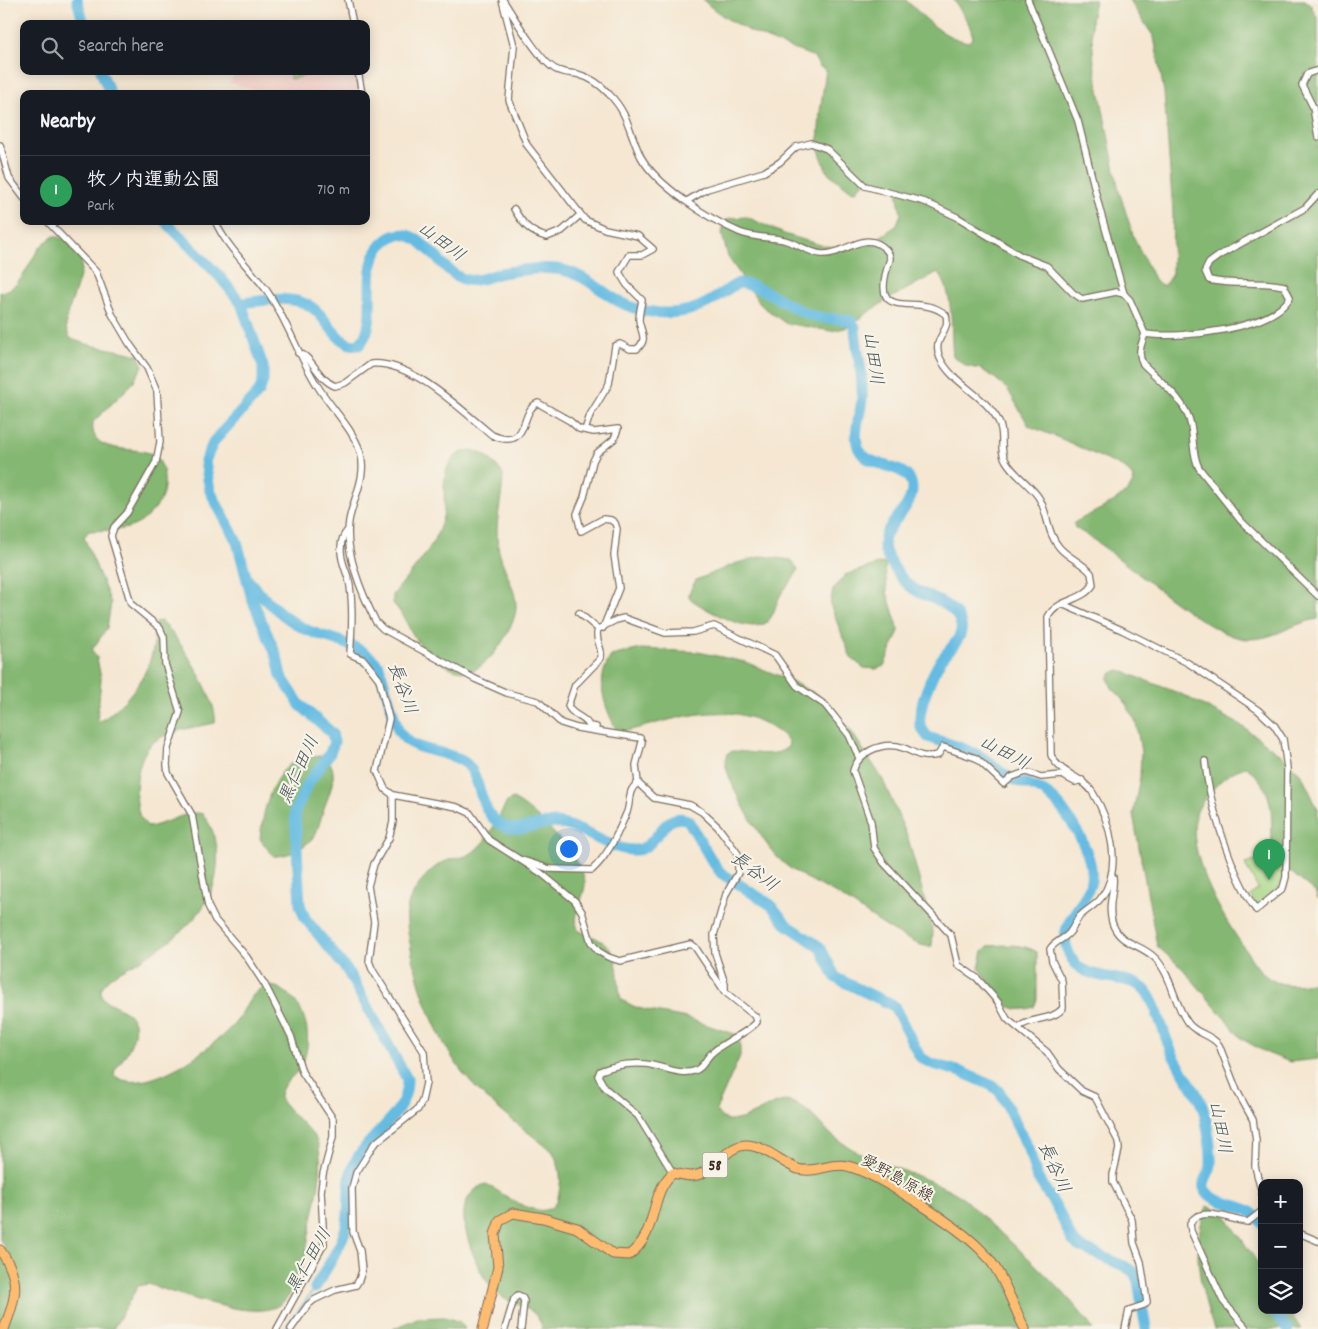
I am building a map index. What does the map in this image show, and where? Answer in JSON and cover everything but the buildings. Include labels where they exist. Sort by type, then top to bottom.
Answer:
[{"type":"main road","name":"愛野島原線","points":[[673,1173],[692,1176],[707,1172],[738,1147],[748,1145],[756,1147],[798,1168],[809,1171],[845,1165],[865,1172],[940,1218],[982,1250],[996,1270],[1025,1329]]},
{"type":"main road","points":[[483,1329],[498,1267],[495,1234],[500,1220],[513,1212],[543,1218],[577,1228],[613,1254],[629,1255],[645,1239],[665,1180],[673,1173]]},
{"type":"main road","points":[[0,1250],[10,1265],[16,1284],[14,1301],[4,1329]]},
{"type":"street","points":[[348,0],[352,20]]},
{"type":"street","points":[[503,0],[548,64],[561,72],[588,78],[614,98],[625,113],[640,155],[648,168],[688,201],[739,231],[760,238],[783,240],[820,254],[832,254],[857,243],[869,241],[880,244],[886,250],[890,259],[884,276],[883,290],[886,297],[900,304],[932,307],[946,315],[946,326],[938,340],[937,348],[946,368],[986,403],[994,414],[1003,434],[1002,449],[1005,460],[1037,495],[1042,504],[1051,536],[1059,548],[1091,573],[1092,585],[1088,592],[1052,610],[1047,624],[1051,755],[1060,768],[1082,780],[1091,789],[1104,814],[1113,859],[1110,908],[1118,934],[1124,941],[1155,958],[1187,1022],[1196,1030],[1215,1040],[1219,1045],[1237,1091],[1253,1120],[1256,1141],[1255,1166],[1258,1179]]},
{"type":"street","points":[[503,0],[514,46],[509,100],[527,145],[580,215],[592,225],[638,236],[653,249],[642,255],[629,255],[619,272],[627,285],[641,296],[639,322],[644,332],[641,345],[637,349],[616,344],[611,364],[610,384],[590,415],[585,430]]},
{"type":"street","points":[[1028,0],[1078,121],[1100,210],[1124,294],[1130,300],[1145,334],[1139,349],[1139,357],[1143,364],[1185,410],[1191,424],[1195,460],[1199,468],[1241,521],[1318,596]]},
{"type":"street","points":[[1318,70],[1307,74],[1302,85],[1313,107],[1318,136]]},
{"type":"street","points":[[359,75],[361,90]]},
{"type":"street","points":[[688,201],[707,189],[764,172],[780,162],[796,147],[811,143],[827,150],[865,186],[925,202],[957,217],[1021,256],[1047,266],[1082,299],[1116,292],[1124,294]]},
{"type":"street","points":[[0,145],[9,178],[20,193]]},
{"type":"street","points":[[1145,334],[1207,333],[1244,325],[1272,314],[1286,305],[1290,297],[1284,286],[1269,282],[1218,282],[1209,280],[1205,271],[1209,263],[1220,255],[1305,208],[1318,194]]},
{"type":"street","points":[[514,209],[522,223],[547,237],[562,231],[580,215]]},
{"type":"street","points":[[51,225],[96,272],[112,314],[129,343],[147,368],[157,392],[160,442],[156,462],[127,513],[114,527],[111,536],[131,604],[160,628],[164,637],[165,664],[180,712],[168,748],[166,765],[168,773],[188,807],[194,823],[208,906],[215,920],[246,956],[265,985],[291,1036],[302,1072],[333,1119],[334,1136],[323,1174],[324,1244],[277,1329]]},
{"type":"street","points":[[217,225],[232,249],[274,303],[298,353],[317,386],[353,437],[360,452],[362,479],[348,530],[348,554],[370,610],[383,629],[475,679],[506,693],[538,701],[561,723],[577,728],[637,737],[642,742],[636,765],[638,783],[654,798],[697,808],[718,827],[738,854],[740,866],[732,882],[714,935],[715,953],[726,984],[725,992]]},
{"type":"street","points":[[298,353],[307,358],[321,378],[336,386],[345,383],[371,364],[413,374],[440,392],[492,435],[499,438],[512,439],[518,434],[532,406],[538,403],[570,421],[579,429],[594,432],[618,429],[614,439],[597,453],[576,518],[581,531],[603,519],[611,520],[617,529],[614,555],[619,588],[596,638],[602,652],[601,658],[576,685],[568,706],[572,712],[588,722],[589,726]]},
{"type":"street","points":[[348,530],[345,533],[341,548],[342,563],[348,572],[350,588],[352,640],[350,654],[371,666],[379,679],[389,719],[377,771],[385,789],[393,795],[464,810],[475,819],[489,840],[541,873],[575,901],[582,912],[591,942],[598,951],[608,958],[620,961],[691,944],[695,947],[725,992],[756,1018],[757,1022],[751,1029],[718,1048],[710,1054],[702,1067],[693,1072],[645,1064],[614,1065],[600,1071],[598,1076],[605,1088],[638,1116],[673,1173]]},
{"type":"street","points":[[1062,604],[1122,630],[1188,663],[1258,710],[1274,725],[1283,739],[1287,768],[1286,877],[1282,888],[1256,910],[1232,862],[1207,786],[1205,761]]},
{"type":"street","points":[[579,613],[600,629]]},
{"type":"street","points":[[600,629],[616,620],[624,618],[657,632],[665,633],[693,632],[708,626],[714,626],[775,655],[797,686],[825,705],[849,735],[859,758]]},
{"type":"street","points":[[561,723],[589,726],[627,733],[632,736]]},
{"type":"street","points":[[1082,780],[1075,782],[1062,775],[1041,777],[1026,772],[1010,779],[1004,784],[976,758],[943,747],[938,755],[926,758],[892,746],[871,750],[859,758],[853,771],[871,822],[874,848],[884,863],[951,935],[958,964],[977,978],[998,1002],[1006,1019],[1019,1027],[1047,1052],[1059,1069],[1082,1091],[1095,1098],[1118,1141],[1120,1149],[1112,1175],[1113,1182],[1132,1220],[1134,1243],[1141,1262],[1147,1302],[1127,1312],[1125,1329]]},
{"type":"street","points":[[519,860],[550,869],[590,871],[613,841],[627,810],[631,789],[638,783]]},
{"type":"street","points":[[291,1329],[308,1305],[314,1300],[335,1290],[356,1285],[360,1280],[362,1271],[360,1251],[353,1232],[354,1180],[359,1166],[374,1144],[418,1109],[426,1083],[421,1045],[372,969],[369,961],[374,922],[368,886],[374,864],[389,838],[393,822],[393,795]]},
{"type":"street","points":[[1019,1027],[1034,1019],[1053,1015],[1062,1008],[1062,981],[1050,953],[1052,946],[1067,935],[1078,918],[1100,900],[1112,875]]},
{"type":"street","points":[[1247,1329],[1223,1301],[1191,1231],[1190,1224],[1196,1217],[1206,1215],[1244,1222],[1258,1214]]},
{"type":"street","points":[[1303,1235],[1318,1241]]},
{"type":"street","points":[[505,1329],[514,1299],[518,1295],[524,1301],[521,1329]]},
{"type":"shaded area","points":[[234,75],[357,75],[358,90],[256,90],[229,83]]},
{"type":"green space","points":[[703,0],[906,0],[942,32],[959,40],[969,42],[973,37],[969,24],[954,0],[1095,0],[1091,21],[1094,64],[1119,191],[1134,238],[1155,281],[1164,286],[1172,274],[1173,212],[1164,92],[1154,37],[1129,0],[1305,0],[1310,4],[1318,19],[1318,619],[1257,639],[1230,635],[1209,625],[1186,610],[1115,555],[1075,528],[1074,523],[1118,499],[1131,486],[1134,479],[1126,469],[1029,426],[1008,390],[981,369],[966,366],[953,356],[951,312],[947,290],[938,272],[887,300],[845,328],[831,331],[785,323],[761,305],[728,257],[722,234],[724,222],[730,218],[747,217],[784,234],[824,246],[856,248],[877,239],[896,226],[901,214],[897,192],[892,184],[878,180],[865,181],[856,191],[850,190],[827,172],[818,147],[820,112],[826,70],[819,66],[814,57],[741,27]]},
{"type":"green space","points":[[290,75],[308,75],[290,79]]},
{"type":"green space","points":[[54,236],[70,242],[79,251],[82,262],[66,327],[70,338],[86,344],[138,355],[143,366],[132,384],[93,422],[94,433],[98,441],[106,445],[155,456],[159,460],[164,477],[164,489],[161,499],[155,509],[141,522],[122,529],[89,531],[84,537],[111,603],[107,628],[92,650],[97,658],[101,679],[97,721],[103,720],[121,704],[142,678],[154,645],[156,622],[161,621],[178,640],[196,669],[215,713],[215,723],[179,731],[158,739],[145,753],[138,772],[136,794],[141,819],[148,827],[183,815],[203,814],[211,826],[215,839],[217,867],[214,883],[208,898],[189,924],[164,944],[113,976],[101,989],[102,998],[129,1014],[135,1028],[128,1051],[115,1070],[114,1075],[127,1081],[143,1081],[160,1076],[178,1067],[196,1056],[225,1033],[235,1023],[257,991],[270,986],[277,987],[289,995],[301,1010],[305,1020],[308,1040],[307,1050],[300,1068],[283,1087],[280,1095],[281,1099],[315,1138],[320,1155],[320,1176],[301,1271],[292,1290],[279,1305],[268,1309],[234,1308],[195,1299],[148,1284],[138,1286],[113,1329],[0,1329],[0,1252],[5,1246],[0,1240],[0,292],[14,286],[24,274],[41,246]]},
{"type":"green space","points":[[470,450],[485,455],[503,474],[497,537],[500,554],[516,600],[516,607],[511,625],[493,655],[477,668],[464,671],[453,669],[442,663],[422,648],[393,603],[393,595],[421,560],[438,532],[444,513],[444,482],[447,468],[455,457]]},
{"type":"green space","points":[[763,556],[791,560],[798,569],[781,594],[773,614],[767,622],[750,626],[739,623],[716,614],[689,598],[689,593],[696,580],[737,563]]},
{"type":"green space","points":[[881,563],[885,564],[887,592],[899,631],[884,666],[876,669],[864,668],[851,658],[830,604],[833,590],[845,575]]},
{"type":"green space","points":[[641,649],[698,652],[745,662],[787,679],[818,695],[851,731],[882,778],[908,838],[933,931],[932,946],[918,944],[878,922],[845,899],[790,868],[770,849],[738,796],[731,782],[725,760],[728,753],[733,751],[763,754],[784,750],[789,745],[788,742],[777,731],[753,718],[715,713],[676,718],[618,733],[603,695],[603,675],[611,656]]},
{"type":"green space","points":[[1119,670],[1181,694],[1239,724],[1280,754],[1302,775],[1318,810],[1318,899],[1315,892],[1272,857],[1272,819],[1268,797],[1264,786],[1257,776],[1246,767],[1228,776],[1207,796],[1197,812],[1194,830],[1200,864],[1207,882],[1224,916],[1256,965],[1270,979],[1281,984],[1297,985],[1318,982],[1318,1059],[1290,1062],[1267,1053],[1242,1039],[1183,969],[1157,946],[1133,814],[1140,777],[1141,752],[1136,722],[1123,699],[1112,688],[1108,678],[1112,673]]},
{"type":"green space","points":[[320,756],[327,760],[331,766],[333,780],[316,833],[303,847],[285,855],[273,856],[260,839],[266,806],[274,784],[288,766],[297,760]]},
{"type":"green space","points":[[513,799],[522,804],[545,824],[577,863],[583,875],[585,885],[576,924],[578,930],[609,947],[616,961],[621,999],[635,1007],[686,1018],[735,1034],[740,1040],[740,1056],[716,1110],[722,1117],[729,1120],[737,1120],[780,1102],[791,1102],[804,1108],[833,1136],[851,1148],[879,1162],[924,1178],[952,1191],[966,1201],[1043,1272],[1070,1300],[1093,1329],[541,1329],[542,1326],[534,1313],[499,1295],[480,1270],[472,1250],[464,1220],[466,1203],[474,1191],[486,1184],[526,1207],[547,1210],[554,1204],[559,1193],[559,1167],[553,1152],[483,1095],[462,1072],[452,1056],[434,1022],[420,985],[407,928],[407,914],[410,900],[426,875],[439,864],[466,856],[479,847],[484,842],[507,802]]},
{"type":"green space","points":[[1283,853],[1283,879],[1277,889],[1257,906],[1250,896],[1258,889],[1245,864]]},
{"type":"green space","points":[[988,946],[1020,946],[1037,952],[1037,1000],[1034,1007],[1015,1009],[1001,999],[979,968],[983,951]]},
{"type":"green space","points":[[1207,1206],[1223,1212],[1258,1263],[1258,1314],[1291,1314],[1301,1329],[1214,1329],[1201,1283],[1199,1268],[1199,1236]]},
{"type":"green space","points":[[445,1317],[460,1322],[465,1329],[393,1329],[417,1318]]},
{"type":"waterway","name":"山田川","points":[[77,0],[83,20]]},
{"type":"waterway","name":"山田川","points":[[103,75],[108,90]]},
{"type":"waterway","name":"黒仁田川","points":[[169,225],[220,277],[241,303],[263,366],[263,381],[259,392],[214,441],[205,461],[210,491],[237,542],[252,599],[277,657],[281,676],[300,705],[332,733],[334,742],[330,753],[309,782],[295,811],[300,905],[305,918],[347,970],[407,1079],[406,1092],[396,1113],[363,1150],[352,1169],[349,1186],[348,1219],[344,1235],[337,1251],[315,1288]]},
{"type":"waterway","name":"山田川","points":[[241,303],[276,299],[302,302],[317,311],[343,341],[359,345],[366,334],[369,321],[370,277],[372,263],[377,251],[387,240],[398,235],[409,235],[419,241],[457,276],[467,280],[521,270],[557,269],[579,276],[610,296],[632,307],[658,313],[671,313],[696,308],[739,283],[759,288],[794,308],[813,316],[851,321],[855,327],[862,381],[862,399],[856,432],[857,445],[865,457],[905,474],[910,480],[912,488],[906,507],[888,530],[884,548],[888,558],[904,581],[911,587],[947,606],[958,617],[961,625],[958,639],[941,660],[926,691],[921,709],[921,728],[928,737],[972,752],[1016,781],[1042,790],[1063,810],[1085,848],[1091,874],[1090,885],[1086,895],[1070,920],[1067,929],[1065,938],[1072,959],[1087,972],[1130,982],[1139,985],[1146,991],[1158,1014],[1172,1053],[1203,1107],[1211,1159],[1211,1165],[1204,1181],[1205,1190],[1217,1200],[1241,1207],[1258,1218]]},
{"type":"waterway","name":"長谷川","points":[[249,581],[274,608],[297,625],[354,647],[371,658],[379,666],[398,730],[404,738],[419,747],[447,754],[464,762],[475,776],[489,813],[496,821],[506,827],[517,829],[555,823],[575,828],[613,846],[633,850],[641,849],[648,845],[665,825],[672,820],[679,818],[688,820],[721,873],[771,905],[786,924],[820,947],[836,978],[894,1006],[920,1057],[930,1063],[961,1072],[993,1086],[1000,1092],[1029,1150],[1036,1175],[1059,1212],[1072,1240],[1080,1247],[1134,1272],[1138,1281],[1146,1329]]},
{"type":"waterway","name":"黒仁田川","points":[[285,1329],[315,1288]]},
{"type":"waterway","name":"山田川","points":[[1275,1314],[1288,1329]]},
{"type":"place","name":"牧ノ内運動公園","points":[[1269,880]]}]
